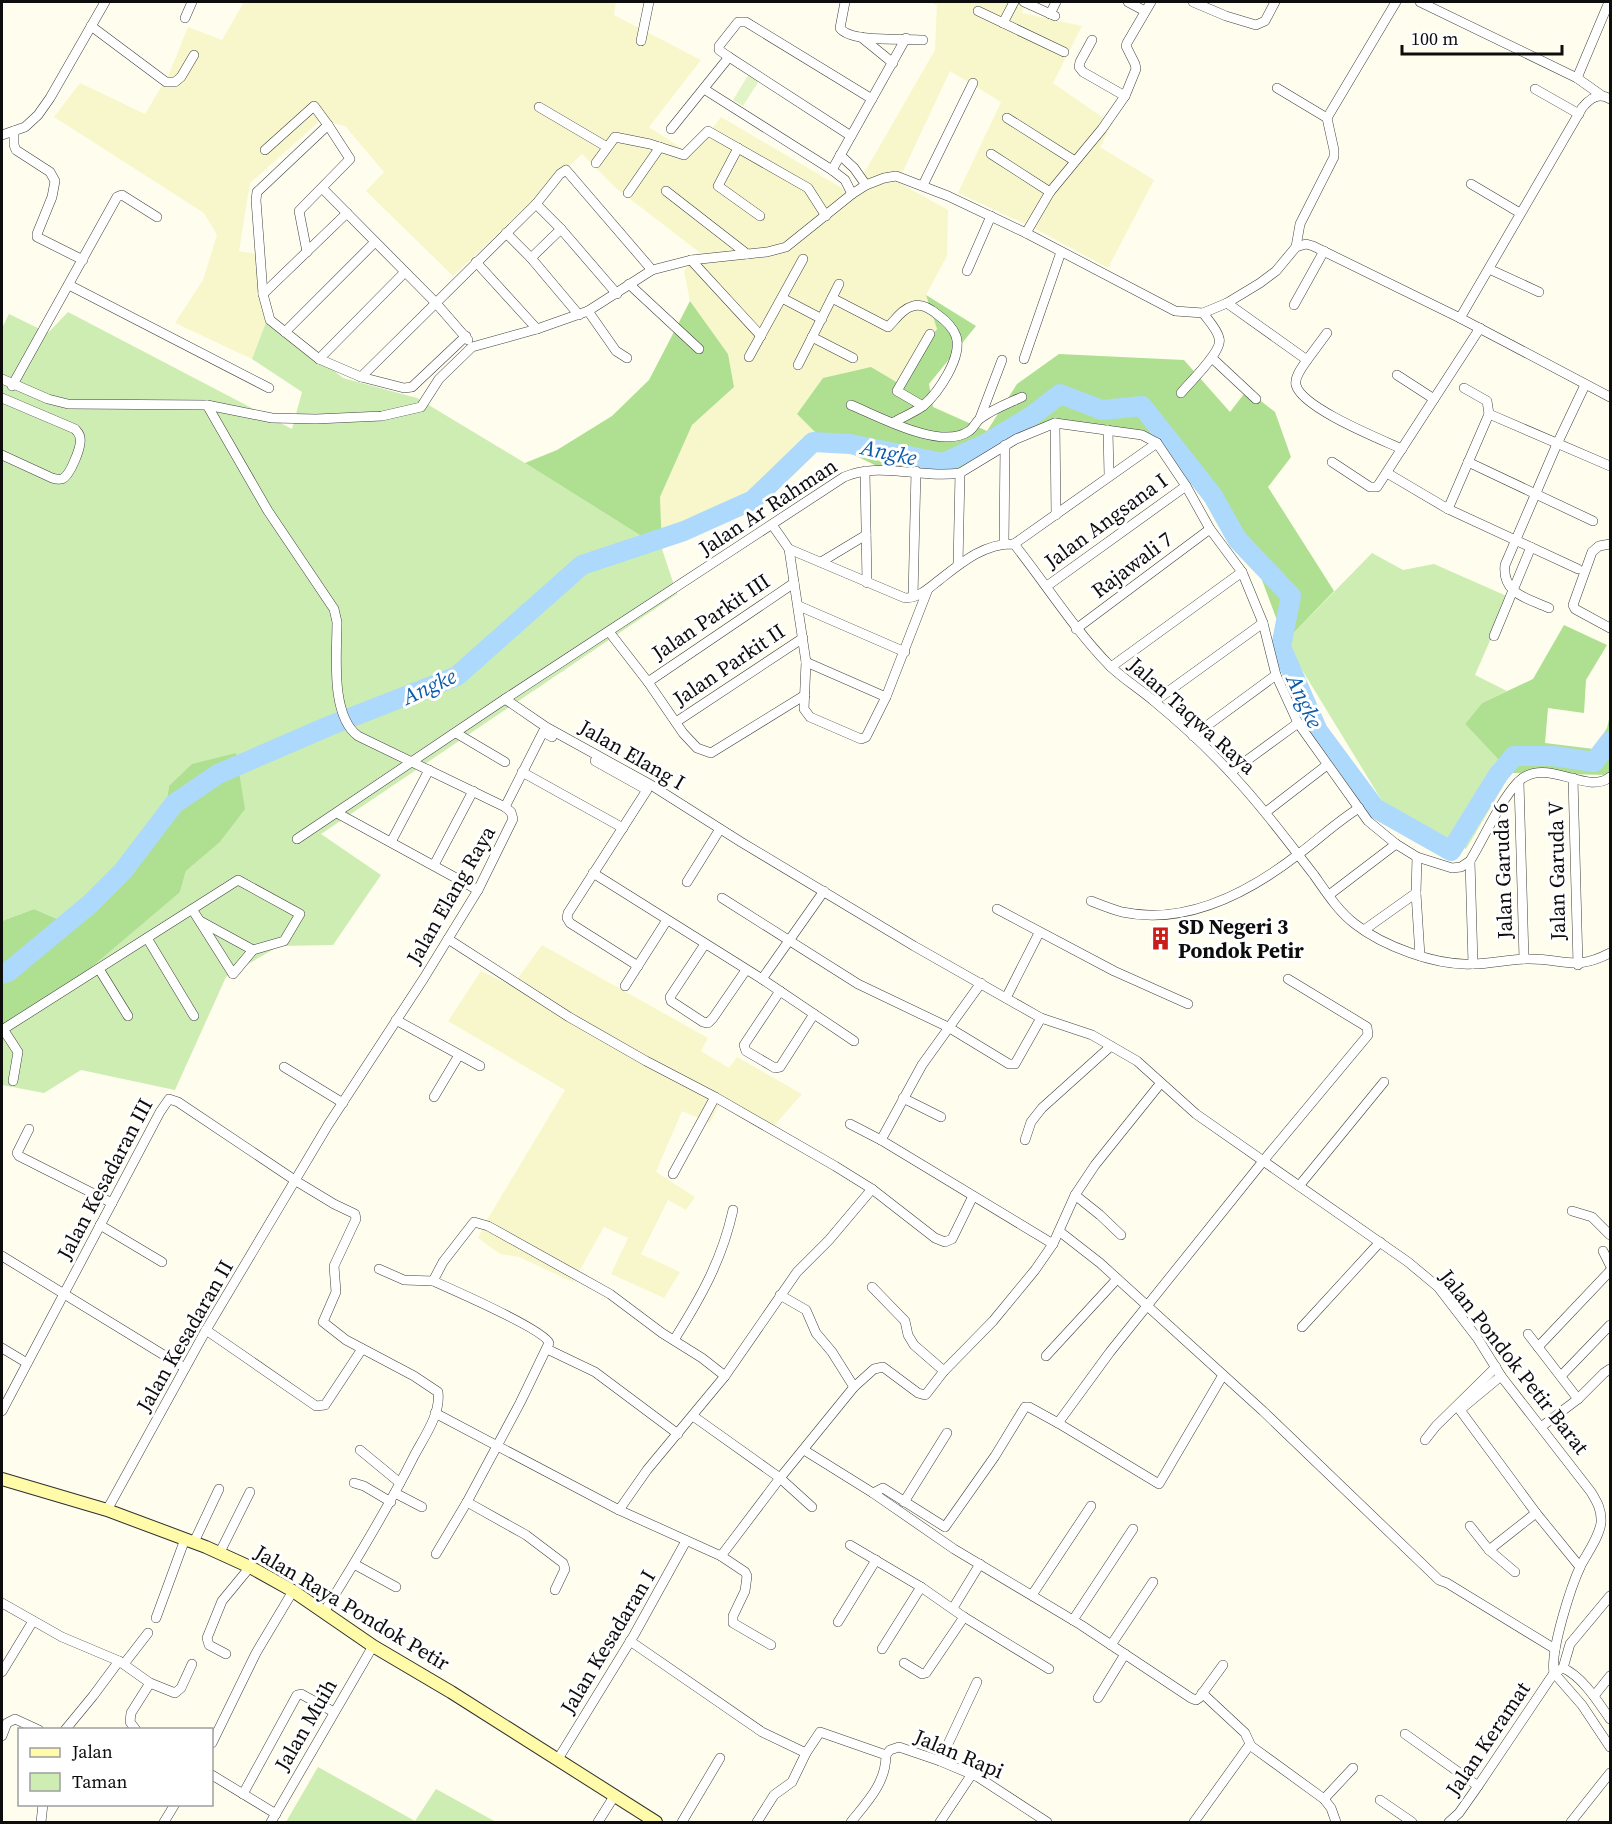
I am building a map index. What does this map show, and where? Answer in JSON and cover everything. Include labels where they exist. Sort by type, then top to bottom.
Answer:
[{"type":"main road","name":"Jalan Raya Pondok Petir","points":[[2,1479],[107,1510],[190,1540],[250,1567],[655,1822]]},
{"type":"street","points":[[2,135],[25,127],[38,116],[105,2]]},
{"type":"street","points":[[185,18],[192,2]]},
{"type":"street","points":[[641,41],[649,2]]},
{"type":"street","points":[[845,2],[840,28],[844,33],[861,37],[923,40]]},
{"type":"street","points":[[1003,23],[1014,2]]},
{"type":"street","points":[[1024,2],[1052,15],[1056,2]]},
{"type":"street","points":[[1128,2],[1145,11]]},
{"type":"street","points":[[1026,233],[1050,192],[1115,112],[1125,96],[1136,69],[1126,46],[1127,42],[1151,2]]},
{"type":"street","points":[[1193,2],[1226,16],[1256,25],[1265,21],[1275,2]]},
{"type":"street","points":[[2,380],[12,386],[68,404],[207,405],[272,418],[382,416],[421,406],[439,379],[472,347],[537,330],[583,313],[617,294],[652,270],[692,260],[786,247],[852,194],[866,185],[896,176],[991,216],[1175,311],[1203,313],[1227,303],[1260,284],[1276,271],[1296,247],[1300,224],[1334,157],[1327,118],[1396,2]]},
{"type":"street","points":[[1420,2],[1577,78],[1606,97]]},
{"type":"street","points":[[1577,78],[1609,2]]},
{"type":"street","points":[[978,10],[1064,52]]},
{"type":"street","points":[[851,136],[729,57],[719,50],[719,46],[742,20],[872,99]]},
{"type":"street","points":[[91,26],[166,82],[175,82],[181,77],[194,55]]},
{"type":"street","points":[[861,37],[893,63]]},
{"type":"street","points":[[832,170],[906,38]]},
{"type":"street","points":[[1092,40],[1079,67],[1083,72],[1125,96]]},
{"type":"street","points":[[671,129],[729,57]]},
{"type":"street","points":[[922,185],[973,82]]},
{"type":"street","points":[[1277,88],[1327,118]]},
{"type":"street","points":[[704,89],[832,170],[845,180],[852,194]]},
{"type":"street","points":[[1535,89],[1579,114]]},
{"type":"street","points":[[1460,318],[1579,114],[1587,102],[1606,97]]},
{"type":"street","points":[[265,150],[314,106],[350,159],[299,211],[307,252]]},
{"type":"street","points":[[538,106],[607,147]]},
{"type":"street","points":[[1007,118],[1076,161]]},
{"type":"street","points":[[328,125],[257,192],[262,294],[270,320],[319,359],[361,377],[404,388],[412,387],[466,336]]},
{"type":"street","points":[[14,131],[16,150],[50,172],[55,181],[38,237],[83,260]]},
{"type":"street","points":[[596,163],[615,137],[686,155],[708,131],[808,188],[826,216]]},
{"type":"street","points":[[628,193],[660,147]]},
{"type":"street","points":[[738,148],[718,186],[760,216]]},
{"type":"street","points":[[991,154],[1050,192]]},
{"type":"street","points":[[840,155],[854,168],[866,185]]},
{"type":"street","points":[[361,377],[536,204],[560,174],[566,170],[652,270]]},
{"type":"street","points":[[1471,184],[1520,213]]},
{"type":"street","points":[[322,188],[435,302],[466,336],[472,347]]},
{"type":"street","points":[[666,191],[747,254]]},
{"type":"street","points":[[12,386],[120,195],[157,217]]},
{"type":"street","points":[[536,204],[561,229],[617,294]]},
{"type":"street","points":[[262,294],[347,213]]},
{"type":"street","points":[[967,271],[991,216]]},
{"type":"street","points":[[531,258],[561,229]]},
{"type":"street","points":[[507,233],[616,351],[627,358]]},
{"type":"street","points":[[285,332],[375,242]]},
{"type":"street","points":[[1296,247],[1306,244],[1324,251],[1480,328],[1611,397]]},
{"type":"street","points":[[1294,305],[1324,251]]},
{"type":"street","points":[[1024,359],[1061,252]]},
{"type":"street","points":[[749,357],[802,259]]},
{"type":"street","points":[[692,260],[761,336]]},
{"type":"street","points":[[476,262],[537,330]]},
{"type":"street","points":[[1489,269],[1539,292]]},
{"type":"street","points":[[319,359],[405,272]]},
{"type":"street","points":[[798,365],[839,284]]},
{"type":"street","points":[[69,285],[269,388]]},
{"type":"street","points":[[629,285],[699,349]]},
{"type":"street","points":[[782,298],[822,319]]},
{"type":"street","points":[[832,298],[888,327],[905,309],[916,305],[929,308],[945,320],[956,337],[956,352],[951,368],[940,388],[923,406],[894,423]]},
{"type":"street","points":[[1227,303],[1307,360]]},
{"type":"street","points":[[1181,393],[1212,358],[1220,342],[1203,313]]},
{"type":"street","points":[[1332,462],[1373,488],[1377,487],[1480,328]]},
{"type":"street","points":[[1327,333],[1296,379],[1295,383],[1300,392],[1325,412],[1402,449]]},
{"type":"street","points":[[923,406],[897,391],[930,334]]},
{"type":"street","points":[[812,337],[853,358]]},
{"type":"street","points":[[1212,358],[1256,399]]},
{"type":"street","points":[[851,405],[922,434],[941,438],[957,436],[969,432],[980,418],[1002,360]]},
{"type":"street","points":[[1397,375],[1434,399]]},
{"type":"street","points":[[1549,608],[1513,591],[1506,580],[1504,571],[1515,539],[1585,385]]},
{"type":"street","points":[[1448,509],[1489,414],[1487,401],[1464,388]]},
{"type":"street","points":[[980,418],[1023,397]]},
{"type":"street","points":[[2,398],[75,429],[81,442],[68,473],[60,479],[51,478],[2,455]]},
{"type":"street","name":"Jalan Elang Raya","points":[[207,405],[268,511],[334,609],[337,622],[340,706],[347,724],[358,736],[505,807],[513,819],[478,890],[343,1102],[296,1181]]},
{"type":"street","points":[[1489,414],[1611,466]]},
{"type":"street","points":[[1055,423],[1056,515]]},
{"type":"street","points":[[958,565],[960,473],[1029,432],[1055,423],[1142,435],[1157,443],[1186,486],[1210,529],[1242,572],[1263,623],[1276,675],[1298,723],[1368,821],[1396,844],[1417,857],[1452,868],[1461,867],[1470,861],[1505,802],[1519,782],[1528,776],[1545,773],[1561,774],[1596,783],[1611,777]]},
{"type":"street","points":[[1108,430],[1109,476]]},
{"type":"street","points":[[789,549],[905,598],[913,597],[985,549],[1014,544],[1157,443]]},
{"type":"street","points":[[1004,544],[1005,445]]},
{"type":"street","points":[[1468,462],[1593,521]]},
{"type":"street","points":[[865,471],[867,583]]},
{"type":"street","points":[[913,597],[916,471]]},
{"type":"street","name":"Jalan Ar Rahman","points":[[505,699],[610,633],[853,473],[916,471],[960,473]]},
{"type":"street","points":[[1387,473],[1448,509],[1578,569]]},
{"type":"street","name":"Jalan Angsana I","points":[[1047,586],[1186,486]]},
{"type":"street","points":[[773,526],[789,549],[800,607],[806,662],[804,709],[806,714],[861,739],[866,737],[886,697],[928,588]]},
{"type":"street","name":"Rajawali 7","points":[[1076,629],[1210,529]]},
{"type":"street","points":[[821,562],[866,535]]},
{"type":"street","name":"Jalan Taqwa Raya","points":[[1014,544],[1047,586],[1076,629],[1111,667],[1155,701],[1231,772],[1266,812],[1342,912],[1364,930],[1420,956],[1448,963],[1473,964],[1524,959],[1578,964],[1591,962],[1611,953]]},
{"type":"street","points":[[1611,544],[1599,546],[1592,552],[1573,605],[1575,609],[1611,628]]},
{"type":"street","points":[[1494,636],[1531,546]]},
{"type":"street","points":[[1111,667],[1242,572]]},
{"type":"street","name":"Jalan Parkit III","points":[[648,681],[795,583]]},
{"type":"street","points":[[800,607],[905,652]]},
{"type":"street","points":[[1155,701],[1263,623]]},
{"type":"street","points":[[610,633],[697,748],[711,753],[805,695]]},
{"type":"street","name":"Jalan Parkit II","points":[[676,722],[803,638]]},
{"type":"street","points":[[806,662],[886,697]]},
{"type":"street","points":[[1193,736],[1276,675]]},
{"type":"street","points":[[297,839],[505,699]]},
{"type":"street","name":"Jalan Elang I","points":[[505,699],[546,727],[651,785],[914,946],[981,983]]},
{"type":"street","points":[[1231,772],[1298,723]]},
{"type":"street","points":[[505,807],[543,732],[647,790],[568,913],[568,921],[638,966]]},
{"type":"street","points":[[456,733],[505,762]]},
{"type":"street","points":[[1266,812],[1327,765]]},
{"type":"street","points":[[391,842],[429,770]]},
{"type":"street","points":[[522,772],[623,828]]},
{"type":"street","name":"Jalan Garuda V","points":[[1573,777],[1578,964]]},
{"type":"street","name":"Jalan Garuda 6","points":[[1519,782],[1524,959]]},
{"type":"street","points":[[434,865],[473,791]]},
{"type":"street","points":[[1091,901],[1125,912],[1147,915],[1178,914],[1200,909],[1261,881],[1359,808]]},
{"type":"street","points":[[337,813],[478,890]]},
{"type":"street","points":[[687,882],[720,829]]},
{"type":"street","points":[[1329,895],[1396,844]]},
{"type":"street","points":[[1417,857],[1416,893],[1420,956]]},
{"type":"street","points":[[1470,861],[1473,964]]},
{"type":"street","points":[[593,873],[762,979],[854,1041]]},
{"type":"street","points":[[13,1081],[18,1052],[2,1030],[99,969],[192,909],[238,880],[300,914],[284,941],[253,950],[233,974],[192,909]]},
{"type":"street","points":[[762,979],[824,891]]},
{"type":"street","points":[[1364,930],[1416,893]]},
{"type":"street","points":[[722,898],[858,984],[948,1027],[1012,1065],[1015,1064],[1041,1018]]},
{"type":"street","points":[[997,909],[1114,971],[1188,1004]]},
{"type":"street","points":[[198,920],[253,950]]},
{"type":"street","points":[[625,986],[667,920]]},
{"type":"street","points":[[1006,998],[1039,933]]},
{"type":"street","points":[[147,938],[194,1016]]},
{"type":"street","points":[[448,939],[569,1017],[646,1061],[716,1097],[872,1189],[927,1233],[945,1242],[952,1239],[973,1196]]},
{"type":"street","points":[[705,944],[670,997],[670,1001],[703,1022],[708,1023],[713,1018],[747,970]]},
{"type":"street","points":[[99,969],[128,1016]]},
{"type":"street","points":[[1058,1424],[1110,1352],[1368,1035],[1367,1027],[1288,979]]},
{"type":"street","points":[[881,1140],[922,1065],[981,983]]},
{"type":"street","name":"Jalan Pondok Petir Barat","points":[[981,983],[1041,1018],[1092,1035],[1137,1061],[1196,1114],[1408,1262],[1438,1287],[1478,1339],[1498,1371],[1591,1492],[1600,1508],[1601,1523]]},
{"type":"street","points":[[780,991],[744,1045],[746,1051],[776,1068],[780,1067],[814,1014]]},
{"type":"street","points":[[396,1020],[480,1066]]},
{"type":"street","points":[[1025,1140],[1032,1122],[1042,1108],[1111,1047]]},
{"type":"street","points":[[434,1097],[459,1055]]},
{"type":"street","points":[[284,1067],[343,1102]]},
{"type":"street","points":[[1299,1186],[1384,1082]]},
{"type":"street","points":[[721,1556],[780,1478],[854,1387],[874,1369],[883,1367],[918,1393],[925,1395],[944,1371],[993,1321],[1035,1270],[1053,1244],[1075,1195],[1160,1084]]},
{"type":"street","points":[[673,1174],[716,1097]]},
{"type":"street","points":[[903,1098],[941,1117]]},
{"type":"street","name":"Jalan Kesadaran III","points":[[2,1411],[169,1099],[178,1102],[296,1181]]},
{"type":"street","points":[[850,1124],[881,1140],[1053,1244]]},
{"type":"street","points":[[29,1129],[17,1153],[19,1156],[112,1203]]},
{"type":"street","points":[[296,1181],[356,1216],[334,1266],[336,1292],[322,1321],[324,1325],[362,1349],[435,1389],[439,1395],[435,1413],[393,1497],[324,1612]]},
{"type":"street","name":"Jalan Kesadaran II","points":[[107,1510],[206,1330],[296,1181]]},
{"type":"street","points":[[619,1510],[647,1470],[725,1376],[797,1272],[829,1240],[872,1189]]},
{"type":"street","points":[[1075,1195],[1121,1235]]},
{"type":"street","points":[[674,1340],[714,1271],[727,1238],[733,1210]]},
{"type":"street","points":[[1572,1211],[1592,1217],[1611,1234]]},
{"type":"street","points":[[433,1281],[443,1262],[470,1225],[478,1222],[610,1294],[725,1376]]},
{"type":"street","points":[[100,1225],[162,1262]]},
{"type":"street","points":[[1059,1231],[1117,1279],[1223,1375],[1342,1485],[1438,1580],[1447,1583],[1555,1649]]},
{"type":"street","points":[[1302,1327],[1380,1242]]},
{"type":"street","points":[[1603,1251],[1611,1265]]},
{"type":"street","points":[[2,1256],[185,1368]]},
{"type":"street","points":[[379,1269],[404,1280],[433,1281],[545,1336],[549,1343],[467,1502],[436,1554]]},
{"type":"street","points":[[1538,1347],[1611,1270]]},
{"type":"street","points":[[1046,1356],[1117,1279]]},
{"type":"street","points":[[872,1287],[905,1321],[908,1335],[914,1345],[944,1371]]},
{"type":"street","points":[[780,1295],[806,1310],[816,1333],[832,1352],[854,1387]]},
{"type":"street","points":[[1561,1376],[1611,1325]]},
{"type":"street","points":[[206,1330],[316,1406],[324,1405],[362,1349]]},
{"type":"street","points":[[1528,1334],[1578,1399]]},
{"type":"street","points":[[2,1348],[27,1363]]},
{"type":"street","points":[[547,1349],[595,1372],[678,1434]]},
{"type":"street","points":[[1541,1428],[1611,1369]]},
{"type":"street","points":[[1425,1440],[1436,1426],[1498,1371]]},
{"type":"street","points":[[1498,1371],[1460,1410],[1536,1513],[1580,1567]]},
{"type":"street","points":[[873,1493],[883,1488],[945,1527],[988,1466],[1025,1407],[1029,1407],[1159,1484],[1223,1375]]},
{"type":"street","points":[[435,1413],[619,1510],[721,1556],[745,1572],[747,1576],[745,1591],[733,1616],[733,1623],[771,1645]]},
{"type":"street","points":[[693,1416],[780,1478],[812,1507]]},
{"type":"street","points":[[904,1502],[947,1433]]},
{"type":"street","points":[[360,1450],[400,1483]]},
{"type":"street","points":[[804,1450],[980,1564],[1073,1620],[1191,1698],[1196,1700],[1202,1694],[1223,1665]]},
{"type":"street","points":[[354,1483],[422,1507]]},
{"type":"street","points":[[156,1618],[190,1540],[219,1489]]},
{"type":"street","points":[[220,1552],[250,1492]]},
{"type":"street","points":[[467,1502],[526,1535],[563,1563],[565,1569],[555,1590]]},
{"type":"street","points":[[1032,1595],[1091,1506]]},
{"type":"street","points":[[1489,1550],[1536,1513]]},
{"type":"street","points":[[1611,1516],[1601,1523],[1596,1539],[1580,1567],[1569,1594],[1553,1665],[1554,1673],[1582,1705],[1611,1747]]},
{"type":"street","points":[[1470,1526],[1489,1550],[1515,1572]]},
{"type":"street","points":[[1073,1620],[1133,1529]]},
{"type":"street","name":"Jalan Kesadaran I","points":[[558,1759],[630,1641],[686,1541]]},
{"type":"street","points":[[850,1545],[921,1587],[964,1617],[1049,1669]]},
{"type":"street","points":[[838,1622],[876,1560]]},
{"type":"street","points":[[354,1564],[396,1587]]},
{"type":"street","points":[[952,1608],[980,1564]]},
{"type":"street","points":[[226,1654],[209,1645],[207,1638],[222,1601],[250,1567]]},
{"type":"street","points":[[1111,1645],[1153,1582]]},
{"type":"street","points":[[882,1649],[921,1587]]},
{"type":"street","points":[[213,1741],[256,1653],[293,1592]]},
{"type":"street","points":[[1554,1673],[1563,1668],[1570,1644],[1611,1596]]},
{"type":"street","points":[[2,1603],[62,1637],[121,1663],[150,1683],[170,1693],[177,1693],[181,1688],[192,1664]]},
{"type":"street","points":[[904,1663],[924,1674],[964,1617]]},
{"type":"street","points":[[2,1672],[33,1621]]},
{"type":"street","points":[[67,1728],[148,1633]]},
{"type":"street","points":[[630,1641],[762,1732],[806,1753]]},
{"type":"street","name":"Jalan Muih","points":[[271,1822],[373,1646]]},
{"type":"street","points":[[1098,1698],[1125,1654]]},
{"type":"street","points":[[1563,1668],[1571,1671],[1611,1719]]},
{"type":"street","name":"Jalan Keramat","points":[[1449,1822],[1478,1786],[1554,1673]]},
{"type":"street","points":[[1594,1696],[1611,1676]]},
{"type":"street","points":[[940,1761],[977,1682]]},
{"type":"street","points":[[134,1728],[130,1722],[131,1713],[150,1683]]},
{"type":"street","points":[[243,1794],[297,1695],[301,1694],[334,1712]]},
{"type":"street","points":[[1202,1694],[1245,1733],[1251,1746],[1324,1799],[1331,1808],[1336,1822]]},
{"type":"street","points":[[2,1736],[8,1723],[15,1719],[35,1728]]},
{"type":"street","points":[[757,1822],[778,1791],[792,1782],[806,1753],[820,1732],[886,1755],[884,1773],[879,1784],[851,1822]]},
{"type":"street","points":[[1405,1734],[1478,1786]]},
{"type":"street","points":[[1194,1822],[1248,1747],[1251,1746]]},
{"type":"street","name":"Jalan Rapi","points":[[886,1755],[890,1750],[899,1748],[972,1774],[1047,1822]]},
{"type":"street","points":[[682,1822],[720,1758]]},
{"type":"street","points":[[1324,1799],[1353,1768]]},
{"type":"street","points":[[1570,1822],[1611,1773]]},
{"type":"street","points":[[940,1822],[972,1774]]},
{"type":"street","points":[[213,1776],[276,1814]]},
{"type":"street","points":[[598,1822],[615,1796]]},
{"type":"street","points":[[1380,1800],[1412,1822]]},
{"type":"street","points":[[41,1822],[43,1806]]},
{"type":"street","points":[[164,1822],[174,1806]]},
{"type":"green space","points":[[244,2],[616,2],[614,15],[701,60],[649,127],[692,155],[721,117],[852,194],[935,50],[937,5],[929,2],[1026,2],[1022,13],[1082,26],[1053,83],[1112,124],[1100,147],[1154,180],[1108,268],[1034,228],[958,193],[1001,102],[950,71],[898,182],[948,210],[947,256],[926,295],[937,329],[898,383],[797,414],[823,440],[758,502],[662,549],[660,497],[692,425],[734,387],[728,354],[690,301],[684,271],[699,252],[617,189],[582,154],[453,276],[366,191],[384,172],[345,126],[321,120],[250,183],[239,251],[263,255],[268,317],[252,359],[175,323],[203,280],[217,235],[204,213],[54,117],[80,83],[145,114],[169,74],[188,27],[222,40]]},
{"type":"green space","points":[[750,72],[760,79],[743,106],[733,100]]},
{"type":"green space","points":[[926,295],[976,326],[929,384],[933,407],[987,431],[1017,384],[1059,354],[1184,360],[1230,412],[1247,390],[1275,412],[1291,457],[1268,487],[1334,591],[1285,642],[1259,572],[1177,446],[1144,436],[1062,422],[1024,438],[987,462],[949,470],[881,468],[823,440],[797,414],[823,378],[871,367],[898,383],[937,329]]},
{"type":"green space","points":[[690,301],[728,354],[734,387],[692,425],[660,497],[662,549],[525,463],[557,450],[612,416],[649,380]]},
{"type":"green space","points":[[68,312],[292,429],[302,392],[252,359],[268,317],[343,378],[417,398],[662,549],[677,594],[321,834],[381,875],[333,945],[279,946],[226,977],[175,1090],[81,1070],[44,1093],[2,1085],[2,1032],[180,892],[186,871],[219,843],[169,786],[161,836],[115,891],[74,926],[34,909],[2,921],[2,328],[9,314],[48,333]]},
{"type":"green space","points":[[1372,553],[1403,570],[1434,564],[1509,597],[1475,675],[1507,691],[1482,703],[1465,724],[1511,773],[1466,849],[1387,809],[1285,642]]},
{"type":"green space","points":[[1564,625],[1607,645],[1586,680],[1584,713],[1548,708],[1545,743],[1594,749],[1607,728],[1610,715],[1610,774],[1511,773],[1465,724],[1482,703],[1533,679]]},
{"type":"green space","points":[[236,753],[245,809],[219,843],[186,871],[180,892],[68,987],[2,1032],[2,921],[34,909],[74,926],[115,891],[161,836],[169,786],[192,764]]},
{"type":"green space","points":[[542,945],[708,1038],[701,1051],[729,1068],[737,1057],[802,1094],[773,1127],[723,1097],[710,1123],[682,1111],[656,1172],[695,1197],[686,1210],[668,1200],[641,1254],[680,1272],[664,1298],[611,1274],[628,1238],[604,1227],[573,1282],[519,1257],[500,1254],[478,1238],[565,1090],[448,1021],[481,971],[512,986]]},
{"type":"green space","points":[[318,1767],[415,1821],[436,1789],[496,1822],[286,1822]]},
{"type":"waterway","name":"Angke","points":[[2,974],[8,972],[90,904],[123,871],[174,804],[218,774],[329,726],[457,676],[582,565],[684,531],[753,500],[813,442],[850,444],[943,463],[987,443],[1033,415],[1060,394],[1102,410],[1142,406],[1213,496],[1237,539],[1291,596],[1281,647],[1318,731],[1375,808],[1451,851],[1498,775],[1514,756],[1553,756],[1594,762],[1610,741]]},
{"type":"place","name":"SD Negeri 3 Pondok Petir","points":[[1160,939]]}]
